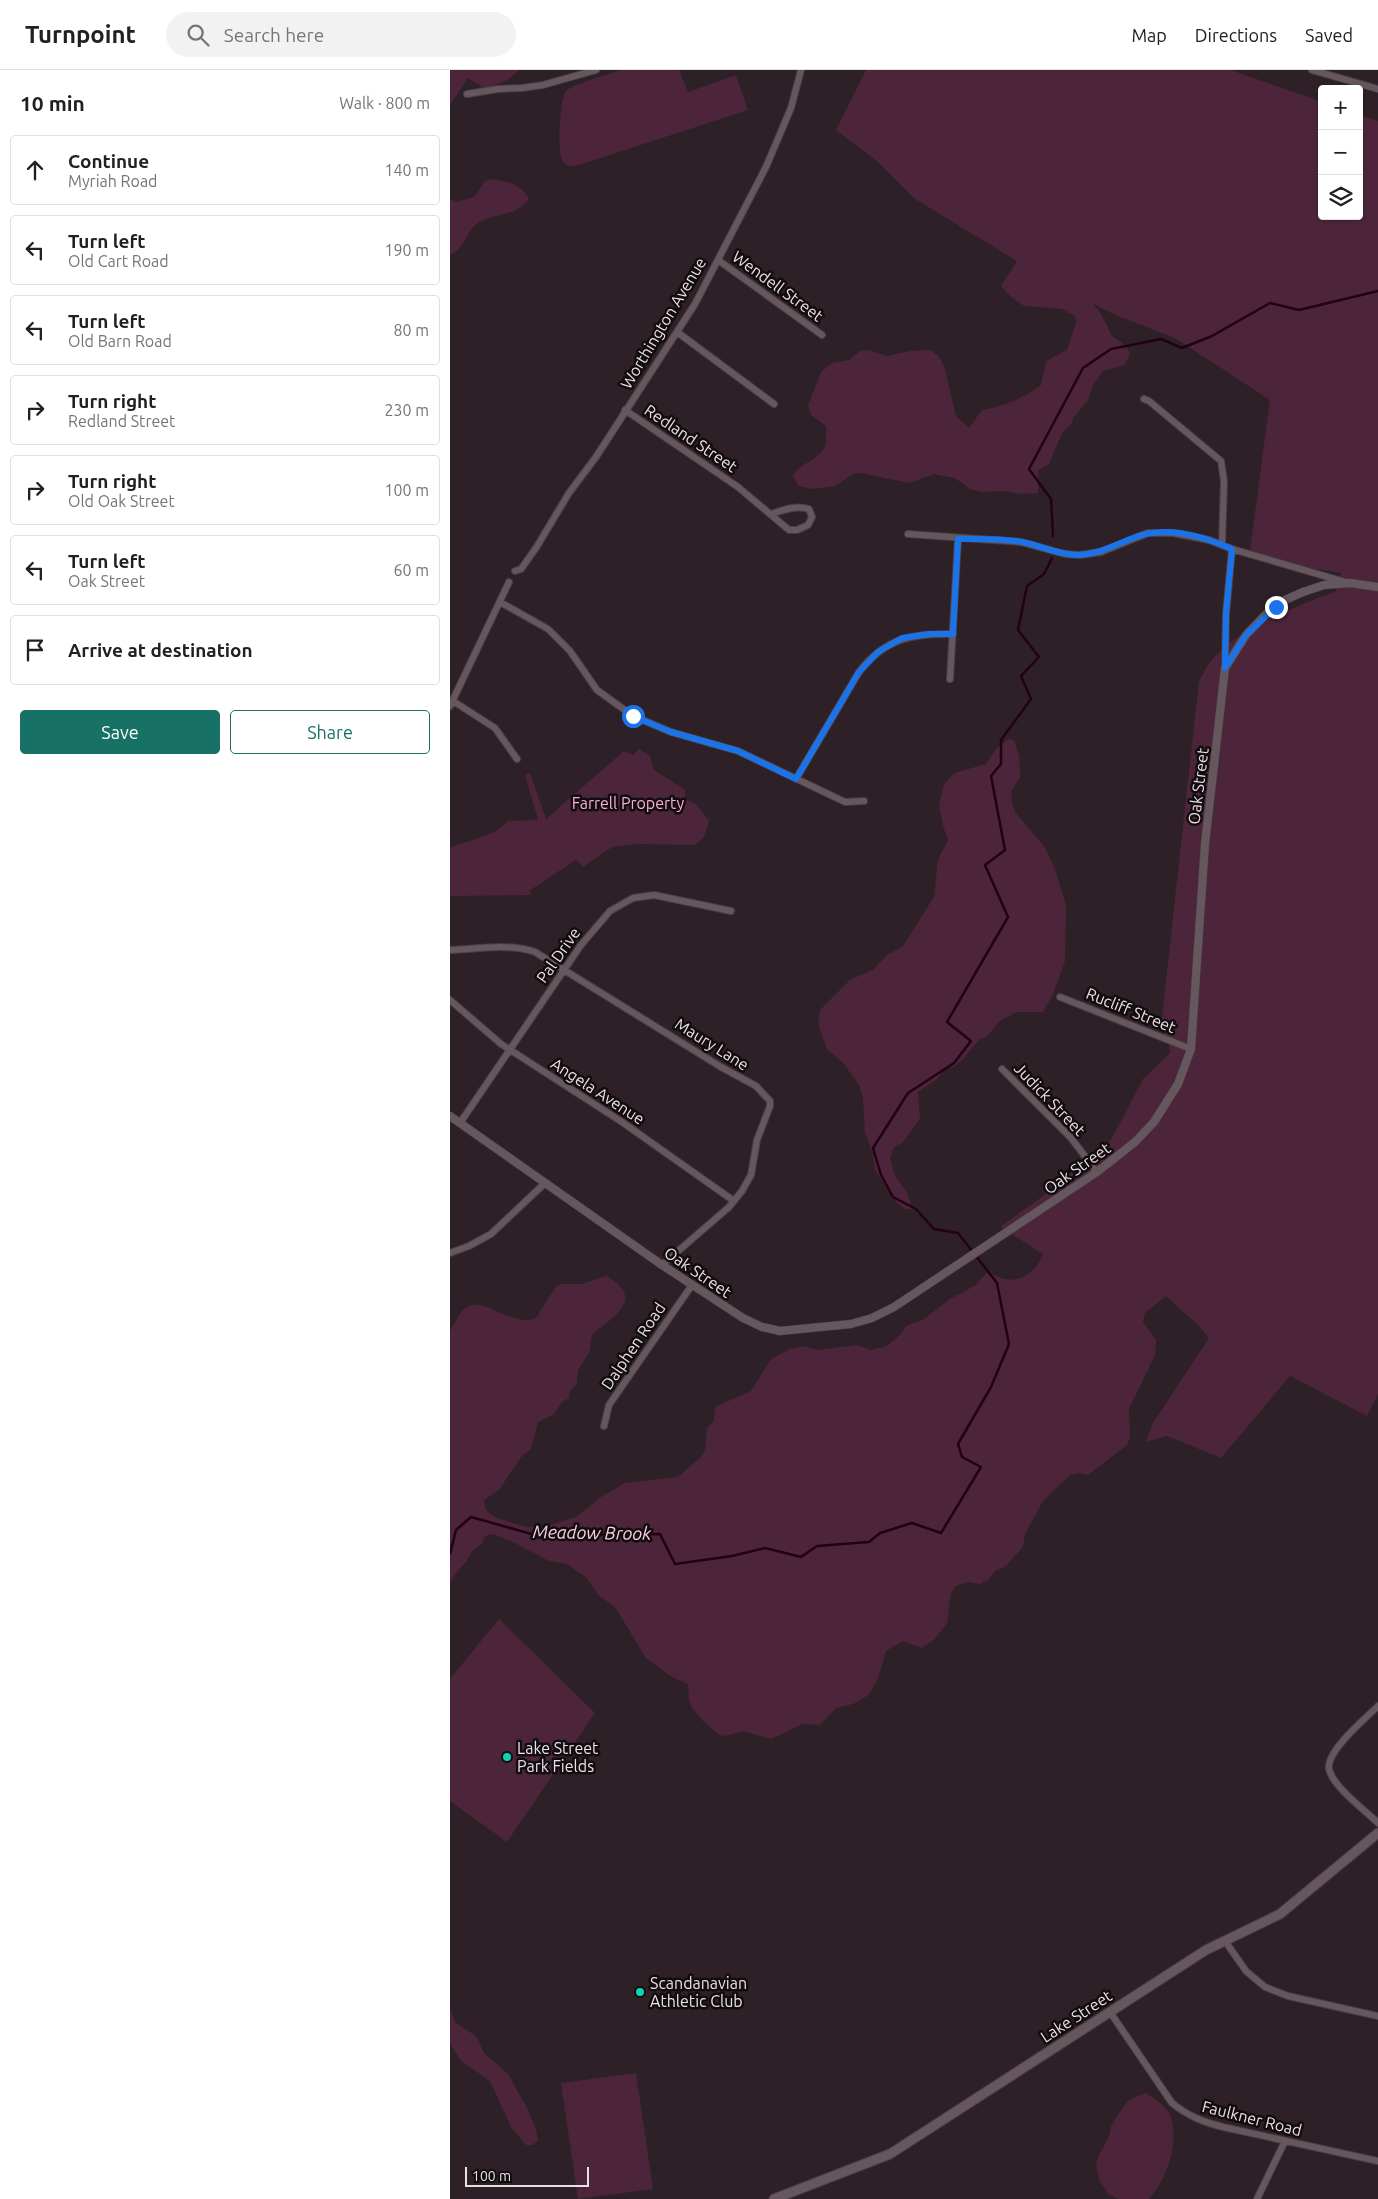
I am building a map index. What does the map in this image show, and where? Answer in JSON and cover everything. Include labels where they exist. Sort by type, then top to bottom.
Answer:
[{"type":"main road","name":"Lake Street","points":[[774,2199],[890,2154],[1206,1950],[1280,1914],[1378,1833]]},
{"type":"street","points":[[467,94],[543,85],[596,70]]},
{"type":"street","name":"Worthington Avenue","points":[[515,572],[521,569],[536,548],[564,502],[596,457],[677,332],[760,180],[792,106],[801,70]]},
{"type":"street","points":[[1312,70],[1378,89]]},
{"type":"street","name":"Wendell Street","points":[[718,260],[822,335]]},
{"type":"street","points":[[677,332],[774,404]]},
{"type":"street","points":[[1144,399],[1149,401],[1221,461],[1224,481],[1222,544]]},
{"type":"street","name":"Redland Street","points":[[625,410],[741,489],[789,530],[797,530],[808,526],[812,517],[810,509],[802,507],[789,508],[771,514]]},
{"type":"street","points":[[908,534],[1021,542],[1073,555],[1101,552],[1133,538],[1156,532],[1187,535],[1350,583]]},
{"type":"street","points":[[950,679],[958,539]]},
{"type":"street","points":[[1225,668],[1226,606],[1232,549]]},
{"type":"street","points":[[509,582],[451,704],[495,728],[517,759]]},
{"type":"street","name":"Oak Street","points":[[450,1116],[662,1265],[743,1318],[762,1327],[780,1331],[852,1324],[872,1318],[894,1307],[1096,1172],[1135,1142],[1154,1122],[1178,1084],[1191,1049],[1205,844],[1225,668],[1246,635],[1266,614],[1285,600],[1324,585],[1350,583],[1378,588]]},
{"type":"street","points":[[500,602],[548,629],[570,651],[597,690],[633,716],[671,732],[738,751],[845,802],[864,802]]},
{"type":"street","points":[[796,779],[859,672],[878,652],[902,638],[929,634],[953,634]]},
{"type":"street","name":"Pal Drive","points":[[460,1124],[565,969],[602,918],[617,906],[634,898],[665,896],[731,911]]},
{"type":"street","name":"Maury Lane","points":[[450,950],[525,949],[535,952],[720,1066],[756,1086],[766,1095],[770,1106],[759,1133],[750,1175],[734,1201],[662,1265]]},
{"type":"street","name":"Rucliff Street","points":[[1060,997],[1191,1049]]},
{"type":"street","name":"Angela Avenue","points":[[450,1000],[482,1030],[510,1050],[622,1122],[734,1201]]},
{"type":"street","name":"Judick Street","points":[[1002,1069],[1071,1138],[1096,1172]]},
{"type":"street","points":[[450,1253],[491,1234],[545,1183]]},
{"type":"street","name":"Dalphen Road","points":[[604,1426],[609,1405],[692,1285]]},
{"type":"street","points":[[1378,1706],[1332,1754],[1329,1767],[1339,1785],[1378,1824]]},
{"type":"street","points":[[1225,1941],[1246,1971],[1265,1987],[1288,1996],[1378,2016]]},
{"type":"street","name":"Faulkner Road","points":[[1110,2012],[1172,2103],[1184,2113],[1201,2122],[1378,2161]]},
{"type":"street","points":[[1257,2199],[1285,2141]]},
{"type":"green space","points":[[450,70],[519,70],[509,79],[485,89],[468,78],[450,105]]},
{"type":"green space","points":[[621,70],[679,70],[688,92],[736,75],[748,110],[579,165],[567,165],[560,155],[559,136],[562,104],[566,91],[584,82]]},
{"type":"green space","points":[[866,70],[1231,70],[1318,101],[1318,220],[1363,220],[1363,116],[1378,121],[1378,1394],[1367,1416],[1290,1376],[1221,1458],[1167,1436],[1146,1442],[1153,1423],[1209,1338],[1199,1326],[1166,1296],[1145,1313],[1143,1322],[1156,1340],[1155,1355],[1129,1409],[1130,1437],[1127,1445],[1088,1475],[1079,1473],[1070,1475],[1043,1501],[1025,1534],[1023,1547],[1006,1566],[995,1571],[988,1580],[980,1584],[968,1582],[956,1586],[951,1593],[947,1623],[934,1640],[922,1648],[903,1641],[886,1651],[878,1678],[869,1695],[853,1704],[836,1708],[820,1725],[803,1724],[771,1739],[743,1731],[725,1736],[719,1735],[692,1708],[689,1701],[688,1684],[670,1676],[646,1658],[615,1607],[598,1595],[587,1578],[567,1564],[549,1561],[509,1540],[493,1534],[485,1536],[482,1544],[473,1550],[450,1583],[450,1331],[463,1310],[472,1305],[480,1305],[508,1316],[527,1320],[536,1318],[556,1286],[561,1284],[582,1284],[606,1276],[622,1289],[625,1302],[616,1315],[592,1335],[589,1353],[578,1370],[577,1383],[569,1393],[569,1398],[562,1402],[554,1414],[538,1422],[531,1449],[521,1457],[499,1490],[484,1500],[485,1508],[497,1518],[526,1527],[545,1527],[576,1517],[601,1497],[625,1483],[678,1477],[700,1458],[705,1450],[707,1428],[714,1421],[715,1407],[751,1391],[771,1359],[790,1349],[804,1346],[817,1350],[856,1345],[871,1350],[887,1346],[901,1334],[906,1326],[924,1319],[950,1299],[976,1285],[986,1273],[1011,1280],[1023,1277],[1033,1270],[1043,1254],[1000,1227],[1039,1199],[1111,1140],[1143,1079],[1170,1053],[1168,1041],[1161,1026],[1199,681],[1211,661],[1237,638],[1269,619],[1336,591],[1341,573],[1249,558],[1270,400],[1175,338],[1115,315],[1092,303],[1100,312],[1112,336],[1126,346],[1130,353],[1125,365],[1103,371],[1093,385],[1088,400],[1073,418],[1072,423],[1062,433],[1049,464],[1038,470],[1038,493],[981,492],[970,489],[955,478],[934,474],[909,483],[861,473],[853,474],[835,486],[813,489],[798,486],[793,475],[819,455],[826,444],[826,426],[811,415],[808,405],[821,372],[832,363],[849,360],[860,351],[868,350],[887,356],[910,351],[930,350],[939,356],[945,369],[956,416],[969,428],[982,410],[1013,401],[1041,385],[1046,361],[1067,350],[1076,323],[1075,316],[1062,309],[1024,306],[1010,296],[1001,286],[1017,261],[915,199],[878,162],[836,130]]},
{"type":"green space","points":[[492,179],[518,186],[529,199],[524,205],[512,212],[491,217],[478,223],[470,231],[459,249],[450,254],[450,199],[456,202],[474,197],[485,181]]},
{"type":"green space","points":[[1009,739],[1014,740],[1019,756],[1020,777],[1011,792],[1015,812],[1044,846],[1055,869],[1066,905],[1065,961],[1053,994],[1043,1012],[1017,1012],[1001,1020],[986,1037],[980,1039],[962,1060],[953,1067],[947,1066],[937,1079],[918,1092],[920,1119],[902,1143],[894,1147],[890,1158],[895,1176],[907,1192],[912,1209],[905,1209],[896,1202],[875,1170],[873,1154],[865,1133],[863,1098],[859,1085],[844,1064],[827,1049],[818,1024],[820,1010],[850,980],[874,969],[887,955],[903,946],[934,897],[938,860],[948,840],[939,805],[944,785],[954,773],[986,764],[996,749]]},
{"type":"green space","name":"Farrell Property","points":[[639,749],[650,756],[653,769],[685,790],[685,799],[696,804],[709,821],[704,837],[695,845],[637,844],[612,847],[583,867],[577,860],[574,861],[529,891],[532,895],[450,896],[450,846],[452,847],[495,832],[508,821],[538,820],[525,775],[530,773],[546,819],[624,751],[633,755]]},
{"type":"green space","name":"Lake Street Park Fields","points":[[499,1619],[595,1713],[507,1842],[450,1801],[450,1679]]},
{"type":"green space","points":[[450,2008],[455,2022],[476,2036],[484,2053],[508,2074],[527,2108],[536,2129],[538,2141],[532,2145],[526,2145],[511,2127],[490,2081],[461,2061],[450,2044]]},
{"type":"green space","points":[[636,2073],[653,2189],[578,2199],[561,2083]]},
{"type":"green space","points":[[1146,2093],[1164,2106],[1171,2117],[1173,2139],[1170,2161],[1161,2181],[1149,2199],[1119,2199],[1109,2195],[1099,2180],[1096,2165],[1098,2157],[1109,2137],[1111,2126],[1123,2107],[1129,2100]]},
{"type":"waterway","name":"Meadow Brook","points":[[1053,536],[1051,499],[1029,469],[1083,368],[1111,349],[1161,339],[1182,348],[1212,336],[1270,303],[1299,310],[1378,291]]},
{"type":"waterway","name":"Meadow Brook","points":[[450,1554],[456,1530],[471,1517],[535,1535],[660,1534],[675,1564],[732,1556],[765,1548],[801,1557],[817,1546],[869,1542],[880,1533],[912,1523],[941,1533],[981,1467],[962,1457],[958,1444],[991,1387],[1009,1344],[997,1283],[958,1233],[934,1229],[916,1209],[893,1197],[881,1175],[873,1148],[908,1093],[954,1063],[971,1041],[947,1022],[1008,917],[985,865],[1005,850],[991,776],[1001,764],[1001,740],[1031,699],[1021,676],[1039,657],[1018,630],[1027,586],[1044,574],[1052,558]]},
{"type":"place","name":"Lake Street Park Fields","points":[[507,1757]]},
{"type":"place","name":"Scandanavian Athletic Club","points":[[640,1992]]},
{"type":"route","points":[[633,716],[671,732],[738,751],[796,779],[859,672],[878,652],[902,638],[929,634],[953,634],[958,539],[1021,542],[1073,555],[1101,552],[1133,538],[1156,532],[1187,535],[1222,544],[1232,549],[1226,614],[1225,668],[1246,635],[1266,614],[1276,607]]}]
